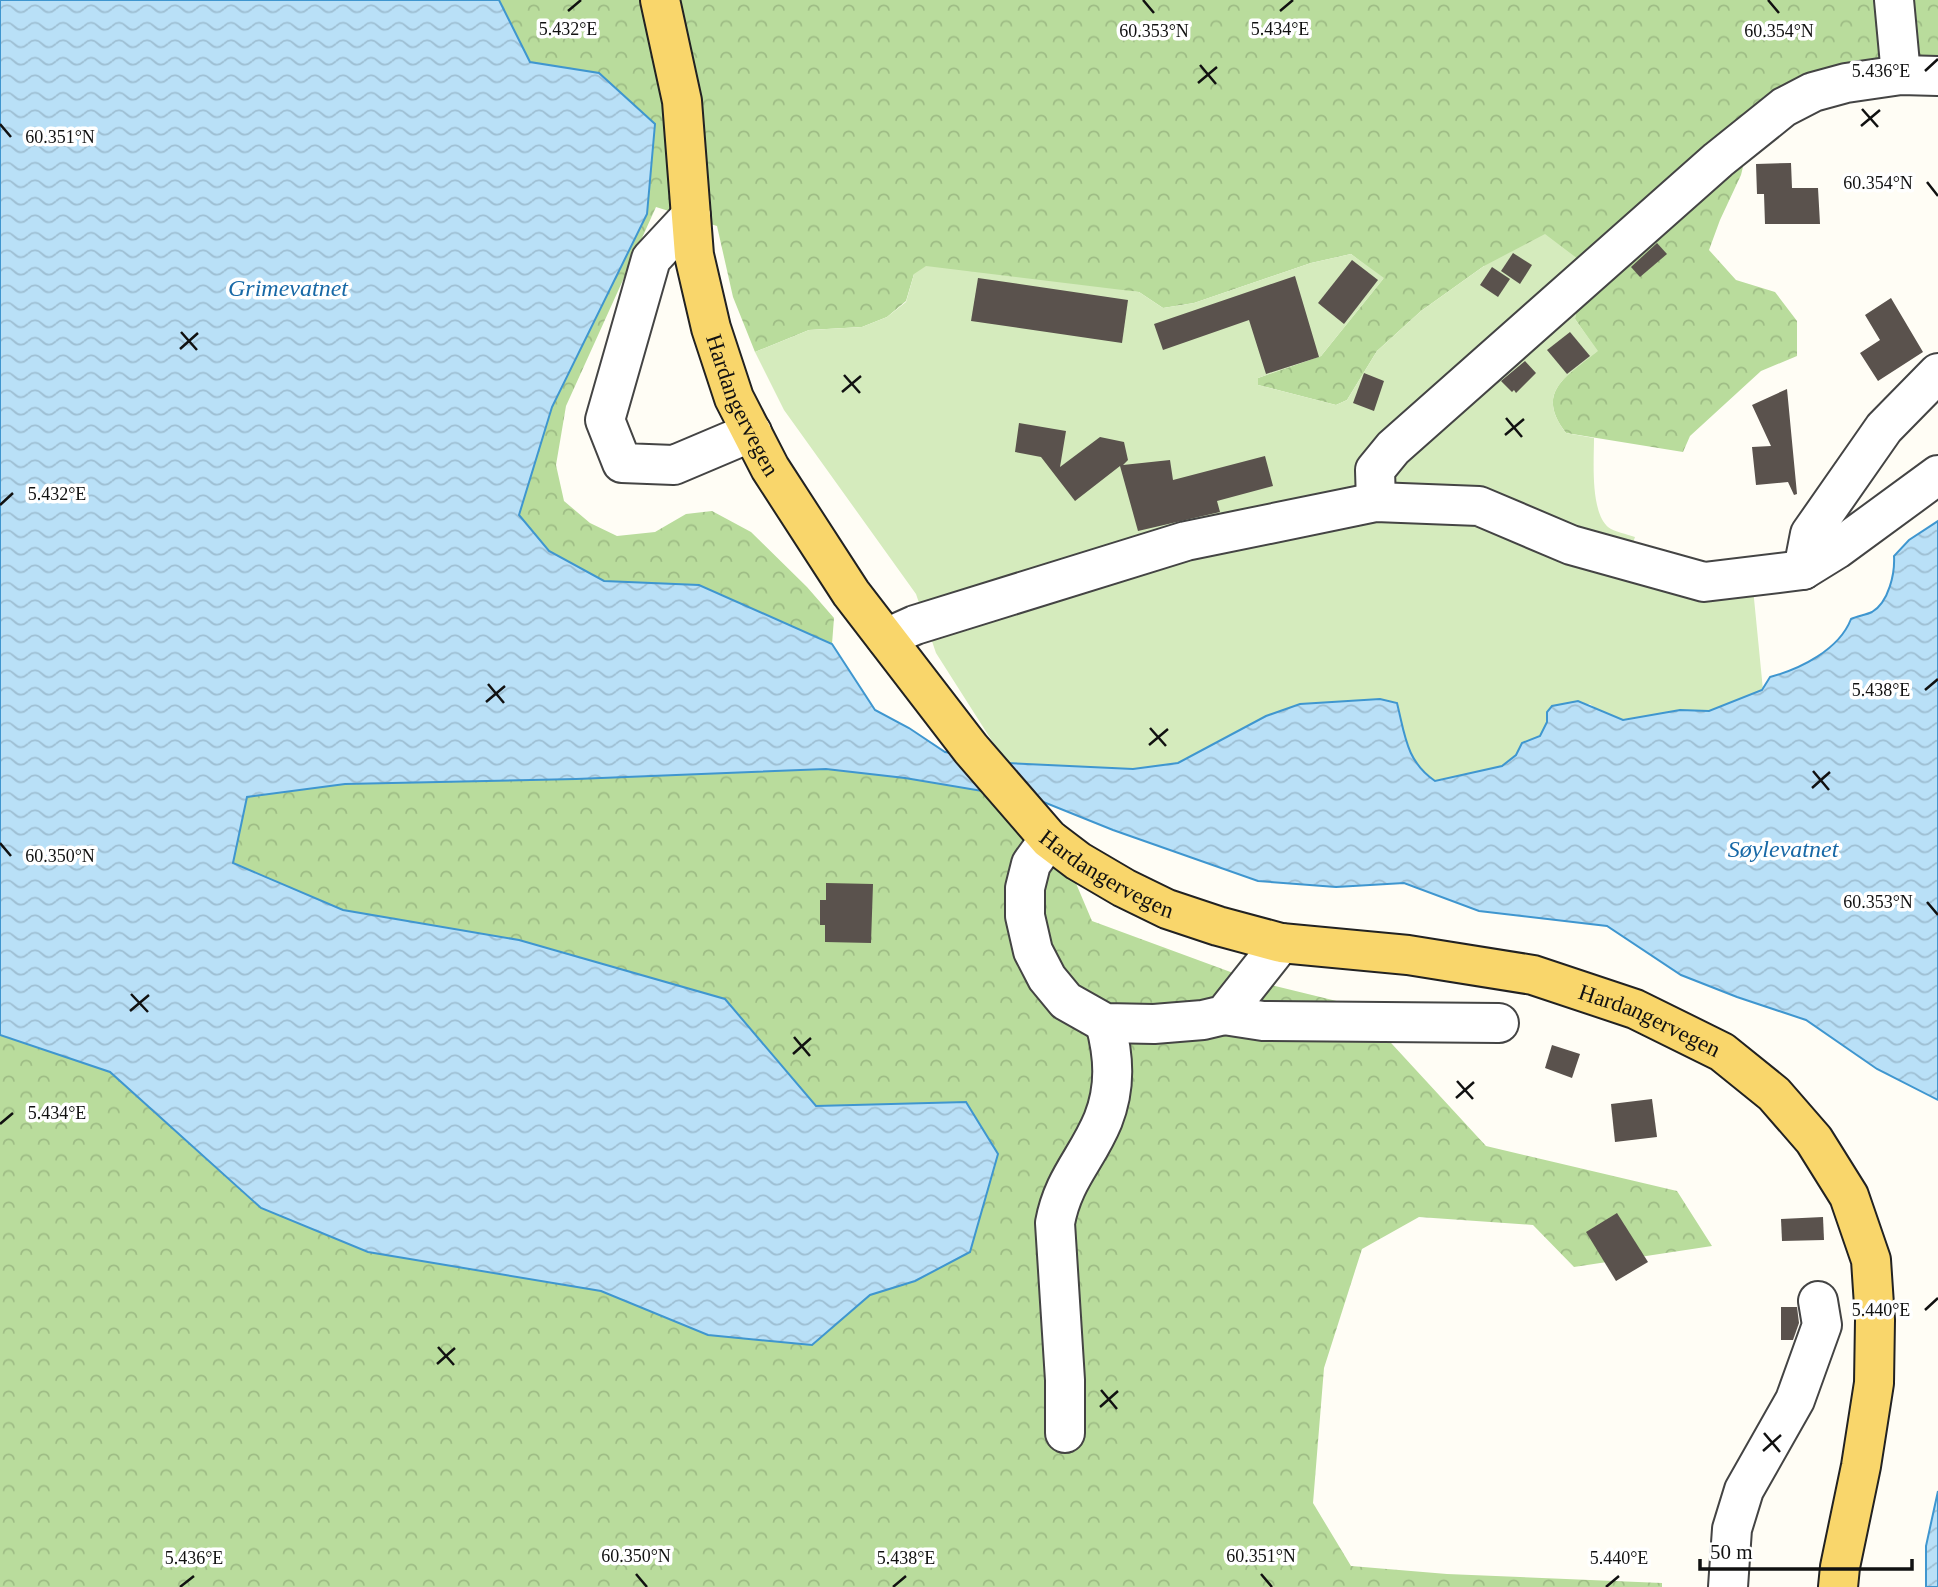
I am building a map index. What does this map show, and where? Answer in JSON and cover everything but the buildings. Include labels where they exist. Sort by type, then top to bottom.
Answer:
[{"type":"main road","name":"Hardangervegen","points":[[660,0],[682,101],[694,255],[710,328],[734,398],[771,468],[851,593],[971,749],[1036,825],[1078,860],[1124,888],[1167,909],[1217,926],[1281,943],[1474,963],[1533,975],[1635,1009],[1722,1052],[1774,1094],[1814,1140],[1849,1196],[1871,1260],[1875,1320],[1874,1383],[1838,1587]]},
{"type":"street","points":[[1894,0],[1901,75]]},
{"type":"street","points":[[1376,502],[1375,470],[1393,448],[1728,153],[1784,107],[1813,92],[1846,83],[1901,75],[1938,76]]},
{"type":"street","points":[[691,216],[651,259],[606,420],[622,463],[674,465],[752,432]]},
{"type":"street","points":[[1803,570],[1811,534],[1884,428],[1938,373]]},
{"type":"street","points":[[886,638],[915,625],[1186,541],[1376,502],[1479,506],[1571,545],[1704,582],[1803,570],[1837,549],[1938,475]]},
{"type":"street","points":[[1036,825],[1031,864],[1024,888],[1025,916],[1033,951],[1047,978],[1066,1001],[1105,1023],[1154,1024],[1203,1020],[1224,1015],[1263,1021],[1499,1023]]},
{"type":"street","points":[[1224,1015],[1281,943]]},
{"type":"street","points":[[1065,1433],[1065,1380],[1055,1223],[1059,1200],[1102,1121],[1112,1090],[1112,1050],[1105,1023]]},
{"type":"street","points":[[1728,1587],[1732,1529],[1744,1490],[1795,1400],[1822,1325],[1818,1301]]},
{"type":"green space","points":[[499,0],[1938,0],[1938,62],[1754,121],[1741,175],[1709,250],[1736,280],[1775,292],[1797,321],[1797,356],[1761,371],[1690,436],[1683,452],[1566,433],[1557,419],[1553,406],[1558,386],[1597,351],[1575,319],[1582,262],[1484,266],[1421,311],[1377,351],[1347,400],[1336,405],[1258,385],[1258,378],[1321,356],[1383,279],[1351,254],[1311,263],[1194,303],[1163,308],[1139,292],[914,274],[906,301],[887,317],[862,327],[809,330],[755,352],[733,297],[717,226],[656,207],[566,406],[556,465],[564,501],[590,523],[617,536],[655,532],[686,514],[712,511],[751,532],[807,587],[834,618],[832,644],[699,585],[604,581],[549,551],[519,515],[552,407],[647,214],[655,124],[599,73],[530,62]]},
{"type":"green space","points":[[1545,234],[1582,262],[1575,319],[1598,351],[1558,386],[1553,406],[1566,433],[1594,438],[1594,485],[1602,520],[1611,529],[1635,537],[1629,554],[1751,568],[1763,690],[1709,711],[1680,710],[1623,720],[1602,713],[1590,704],[1547,712],[1547,722],[1540,736],[1522,743],[1516,755],[1502,766],[1435,781],[1412,756],[1397,703],[1216,744],[1178,763],[1133,769],[1006,763],[936,653],[916,594],[784,410],[755,352],[809,330],[862,327],[887,317],[906,302],[914,274],[926,266],[1139,292],[1163,308],[1194,303],[1311,263],[1351,254],[1384,278],[1321,356],[1258,378],[1258,385],[1336,405],[1347,400],[1377,351],[1421,311],[1484,266]]},
{"type":"green space","points":[[826,769],[905,778],[1041,801],[1092,921],[1255,981],[1357,1006],[1486,1146],[1677,1191],[1712,1246],[1574,1267],[1533,1225],[1419,1217],[1362,1249],[1324,1368],[1313,1503],[1351,1566],[1447,1574],[1662,1583],[1662,1587],[0,1587],[0,1035],[110,1072],[261,1208],[368,1252],[601,1291],[708,1335],[812,1345],[870,1295],[915,1281],[970,1252],[998,1154],[966,1102],[816,1106],[725,999],[519,940],[343,910],[233,863],[246,797],[345,784],[576,779]]},
{"type":"water","name":"Grimevatnet","points":[[0,0],[499,0],[530,62],[599,73],[655,124],[647,214],[552,407],[519,515],[549,551],[604,581],[699,585],[832,644],[875,710],[945,752],[1006,763],[1133,769],[1178,763],[1266,716],[1300,704],[1380,699],[1397,703],[1412,756],[1435,781],[1502,766],[1516,755],[1522,743],[1540,736],[1547,722],[1547,712],[1552,706],[1578,701],[1623,720],[1680,710],[1709,711],[1762,690],[1770,677],[1794,669],[1828,649],[1838,640],[1851,619],[1870,613],[1878,607],[1890,587],[1894,556],[1909,540],[1938,521],[1938,1100],[1877,1069],[1806,1020],[1681,975],[1607,926],[1479,911],[1404,883],[1336,887],[1258,881],[1113,830],[1041,801],[905,778],[826,769],[576,779],[345,784],[247,797],[233,863],[343,910],[519,940],[725,999],[816,1106],[966,1102],[998,1154],[970,1252],[915,1281],[870,1295],[812,1345],[708,1335],[601,1291],[368,1252],[261,1208],[110,1072],[0,1035]]},
{"type":"water","points":[[1938,1491],[1938,1587],[1926,1587],[1926,1546]]},
{"type":"water label","name":"Søylevatnet","points":[[1783,849]]}]
